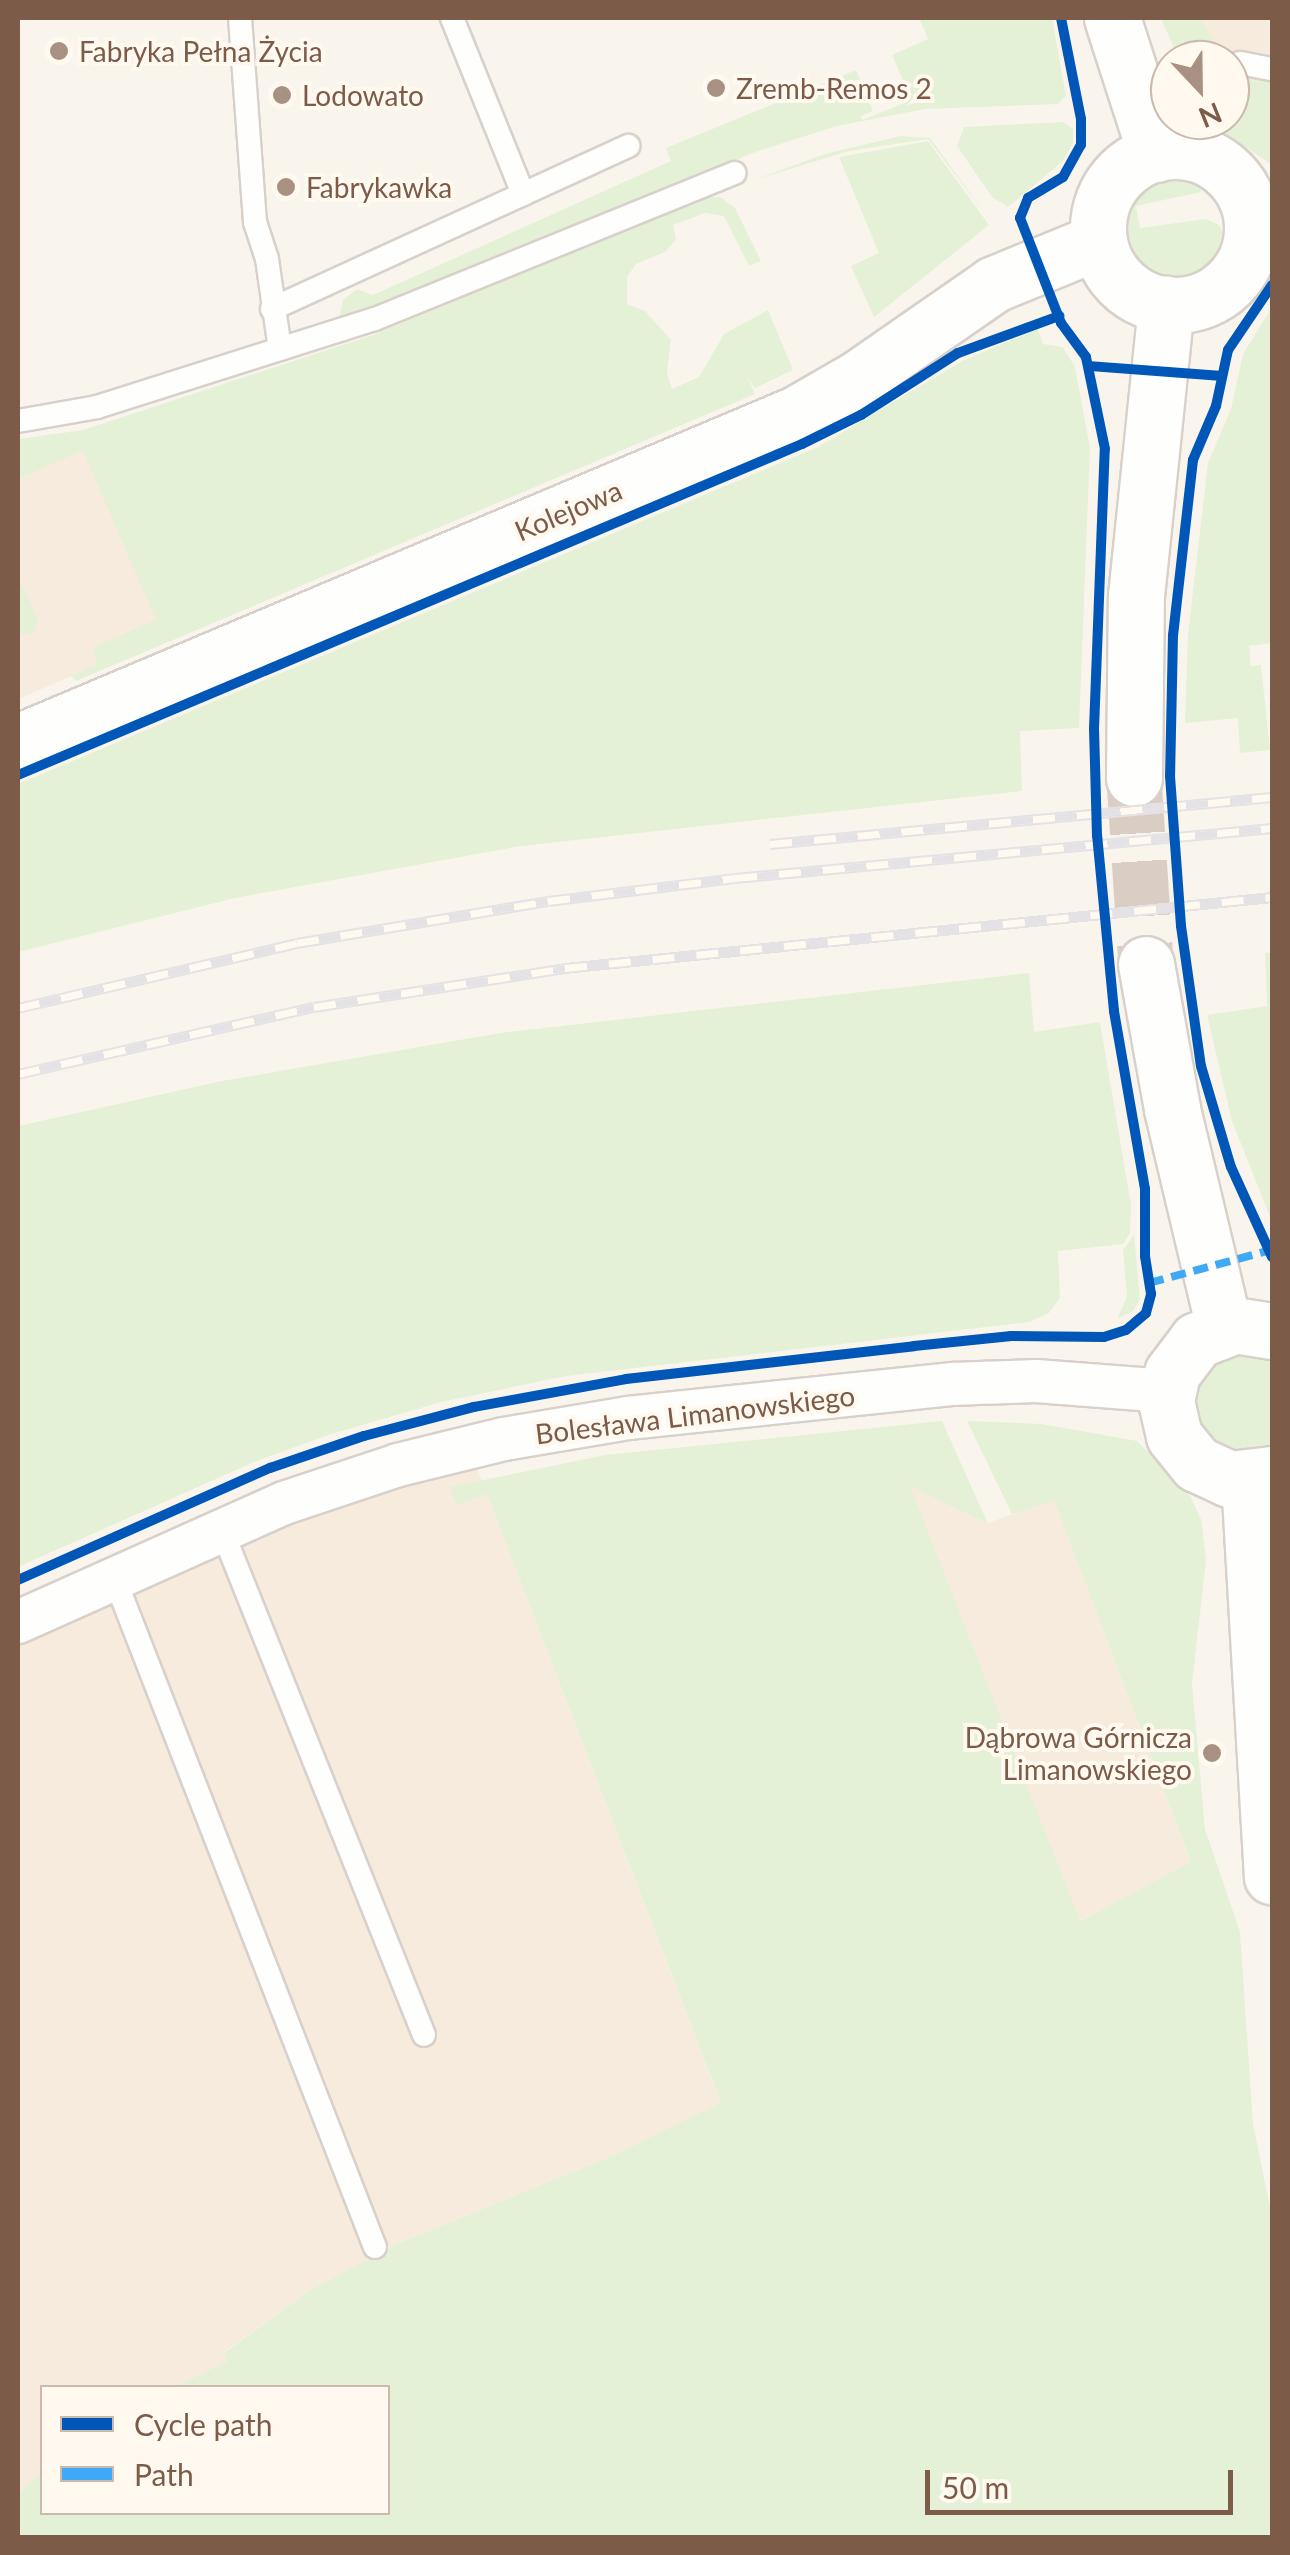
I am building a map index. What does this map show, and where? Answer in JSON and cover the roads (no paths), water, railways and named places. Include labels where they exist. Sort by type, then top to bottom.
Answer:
[{"type":"street","points":[[1112,18],[1156,154]]},
{"type":"street","points":[[1187,152],[1218,163],[1241,186],[1262,221],[1234,278],[1208,298],[1166,304],[1138,296],[1118,280],[1099,242],[1100,213],[1108,190],[1132,164],[1156,154],[1187,152]]},
{"type":"street","name":"Kolejowa","points":[[18,742],[796,414],[857,379],[994,284],[1099,242]]},
{"type":"street","points":[[1134,778],[1136,596],[1166,304]]},
{"type":"street","points":[[1146,964],[1169,1095],[1248,1329],[1187,1349],[1167,1391],[1169,1424],[1188,1456],[1218,1476],[1261,1477],[1272,1876]]},
{"type":"street","name":"Bolesława Limanowskiego","points":[[18,1622],[221,1528],[427,1458],[628,1418],[998,1382],[1167,1391]]},
{"type":"lane","points":[[240,18],[256,222],[266,258],[280,349]]},
{"type":"lane","points":[[452,18],[523,194]]},
{"type":"lane","points":[[272,309],[628,146]]},
{"type":"lane","points":[[18,421],[97,407],[426,300],[734,173]]},
{"type":"lane","points":[[221,1528],[424,2034]]},
{"type":"lane","points":[[114,1577],[376,2247]]},
{"type":"tunnel","points":[[1134,778],[1146,964]]},
{"type":"railway","points":[[770,844],[1272,797]]},
{"type":"railway","points":[[18,1008],[297,943],[548,901],[735,878],[1272,828]]},
{"type":"railway","points":[[18,1074],[314,1007],[565,968],[1272,897]]},
{"type":"place","name":"Fabryka Pełna Życia","points":[[59,51]]},
{"type":"place","name":"Zremb-Remos 2","points":[[716,88]]},
{"type":"place","name":"Lodowato","points":[[282,95]]},
{"type":"place","name":"Fabrykawka","points":[[286,187]]},
{"type":"place","name":"Dąbrowa Górnicza Limanowskiego","points":[[1212,1753]]}]
